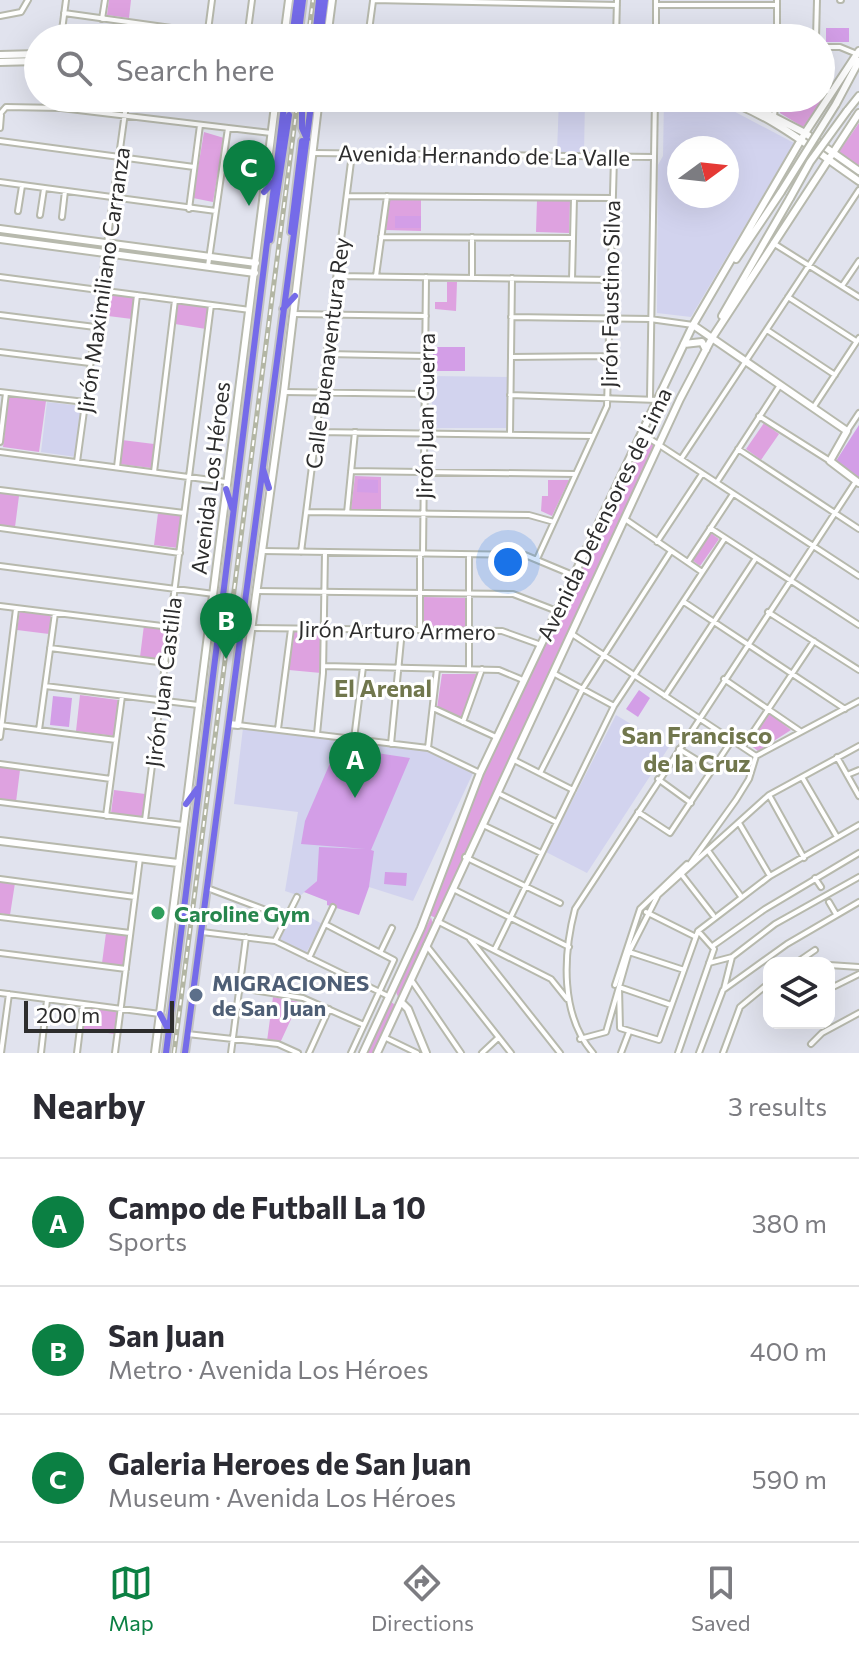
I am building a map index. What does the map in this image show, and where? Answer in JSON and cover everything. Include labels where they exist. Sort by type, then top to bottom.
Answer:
[{"type":"main road","points":[[286,24],[289,0]]},
{"type":"main road","points":[[297,24],[300,0]]},
{"type":"main road","points":[[319,24],[322,0]]},
{"type":"main road","points":[[329,24],[332,0]]},
{"type":"main road","points":[[0,55],[24,54]]},
{"type":"main road","points":[[835,106],[858,55]]},
{"type":"main road","name":"Avenida Defensores de Lima","points":[[835,88],[858,55]]},
{"type":"main road","points":[[0,62],[24,61]]},
{"type":"main road","points":[[712,338],[731,297],[810,162],[859,96]]},
{"type":"main road","name":"Avenida Los Héroes","points":[[155,1053],[274,112]]},
{"type":"main road","name":"Avenida Los Héroes","points":[[270,240],[284,112]]},
{"type":"main road","points":[[302,112],[305,140]]},
{"type":"main road","points":[[185,1053],[310,112]]},
{"type":"main road","points":[[229,724],[238,725],[284,392],[317,112]]},
{"type":"main road","points":[[748,112],[859,171]]},
{"type":"main road","points":[[766,112],[805,133],[859,181]]},
{"type":"main road","name":"Avenida Defensores de Lima","points":[[363,1053],[390,997],[480,773],[641,433],[654,399],[663,390],[693,325],[819,112]]},
{"type":"main road","points":[[704,306],[831,112]]},
{"type":"main road","name":"Avenida Defensores de Lima","points":[[377,1053],[480,824],[680,399],[712,338],[859,113]]},
{"type":"main road","name":"Avenida Los Héroes","points":[[166,1053],[234,513],[289,115]]},
{"type":"main road","points":[[264,192],[275,180]]},
{"type":"main road","points":[[0,229],[256,263]]},
{"type":"main road","points":[[0,239],[255,273]]},
{"type":"main road","points":[[283,309],[295,296]]},
{"type":"main road","points":[[693,325],[847,431],[830,461],[857,482]]},
{"type":"main road","points":[[684,344],[702,342],[706,350]]},
{"type":"main road","points":[[663,390],[680,399]]},
{"type":"main road","points":[[262,466],[269,488]]},
{"type":"main road","points":[[226,485],[234,513]]},
{"type":"main road","points":[[186,804],[200,786]]},
{"type":"main road","points":[[0,841],[178,863]]},
{"type":"main road","points":[[390,997],[408,1009],[422,1052]]},
{"type":"main road","points":[[160,1014],[169,1029]]},
{"type":"street","points":[[0,16],[21,12],[28,0]]},
{"type":"street","points":[[63,24],[66,0]]},
{"type":"street","points":[[102,19],[105,0]]},
{"type":"street","points":[[209,24],[212,0]]},
{"type":"street","points":[[249,24],[252,0]]},
{"type":"street","points":[[370,24],[373,0],[617,2],[616,24]]},
{"type":"street","points":[[816,24],[817,0]]},
{"type":"street","points":[[656,24],[656,2],[777,3],[777,24]]},
{"type":"street","points":[[64,13],[133,24]]},
{"type":"street","points":[[835,47],[858,55]]},
{"type":"street","points":[[0,128],[1,114],[6,107],[24,107]]},
{"type":"street","points":[[100,112],[271,133]]},
{"type":"street","points":[[510,395],[654,399],[650,319],[655,112]]},
{"type":"street","points":[[774,112],[774,116]]},
{"type":"street","name":"Jirón Maximiliano Carranza","points":[[77,462],[104,253],[109,245],[126,114]]},
{"type":"street","points":[[189,209],[200,125]]},
{"type":"street","points":[[208,266],[228,128]]},
{"type":"street","points":[[0,141],[194,167]]},
{"type":"street","name":"Avenida Hernando de La Valle","points":[[313,153],[654,157]]},
{"type":"street","name":"Calle Buenaventura Rey","points":[[301,552],[352,154]]},
{"type":"street","name":"Jirón Faustino Silva","points":[[537,559],[607,406],[614,158]]},
{"type":"street","points":[[0,182],[216,211]]},
{"type":"street","points":[[18,211],[22,185]]},
{"type":"street","points":[[40,215],[44,188]]},
{"type":"street","points":[[681,459],[859,190]]},
{"type":"street","points":[[62,217],[65,191]]},
{"type":"street","points":[[347,196],[612,198]]},
{"type":"street","points":[[376,276],[387,196]]},
{"type":"street","points":[[572,279],[574,198]]},
{"type":"street","points":[[381,237],[573,238]]},
{"type":"street","points":[[472,237],[472,278]]},
{"type":"street","points":[[773,243],[859,297]]},
{"type":"street","points":[[842,286],[859,261]]},
{"type":"street","points":[[337,276],[610,280]]},
{"type":"street","points":[[0,277],[250,310]]},
{"type":"street","name":"Jirón Juan Guerra","points":[[420,630],[426,277]]},
{"type":"street","points":[[510,434],[512,278]]},
{"type":"street","points":[[117,467],[137,295]]},
{"type":"street","points":[[788,297],[858,340],[813,408]]},
{"type":"street","points":[[154,472],[175,300]]},
{"type":"street","name":"Jirón Juan Castilla","points":[[145,820],[211,305]]},
{"type":"street","points":[[293,314],[426,316]]},
{"type":"street","points":[[0,315],[95,327]]},
{"type":"street","points":[[511,317],[650,319],[693,325]]},
{"type":"street","points":[[766,329],[835,375]]},
{"type":"street","points":[[0,352],[90,363]]},
{"type":"street","points":[[327,354],[425,356]]},
{"type":"street","points":[[511,357],[609,356]]},
{"type":"street","points":[[717,482],[780,385]]},
{"type":"street","points":[[0,442],[3,392],[85,402]]},
{"type":"street","points":[[284,392],[425,394]]},
{"type":"street","points":[[847,431],[859,413]]},
{"type":"street","points":[[759,416],[830,461]]},
{"type":"street","points":[[317,432],[593,436]]},
{"type":"street","points":[[347,513],[355,432]]},
{"type":"street","points":[[641,433],[856,574],[859,564]]},
{"type":"street","points":[[738,449],[859,529]]},
{"type":"street","points":[[0,452],[190,477],[226,485]]},
{"type":"street","points":[[351,471],[575,474]]},
{"type":"street","points":[[657,542],[703,473]]},
{"type":"street","points":[[593,1053],[580,1039],[569,1001],[569,947],[575,909],[698,717],[857,482]]},
{"type":"street","points":[[0,490],[185,513]]},
{"type":"street","points":[[687,563],[733,494]]},
{"type":"street","points":[[307,512],[529,515],[554,522]]},
{"type":"street","points":[[623,518],[702,572]]},
{"type":"street","points":[[0,528],[180,553]]},
{"type":"street","points":[[710,528],[859,625]]},
{"type":"street","points":[[495,949],[614,706],[725,538]]},
{"type":"street","points":[[262,551],[525,555],[573,575]]},
{"type":"street","points":[[540,773],[602,654],[671,551]]},
{"type":"street","points":[[317,735],[324,666],[325,552]]},
{"type":"street","points":[[469,555],[469,669]]},
{"type":"street","points":[[665,696],[756,558]]},
{"type":"street","points":[[0,566],[214,594]]},
{"type":"street","points":[[256,591],[522,595],[557,611]]},
{"type":"street","points":[[683,602],[845,709]]},
{"type":"street","points":[[0,606],[170,627]]},
{"type":"street","points":[[0,737],[16,608]]},
{"type":"street","points":[[768,612],[859,670]]},
{"type":"street","points":[[39,730],[55,613]]},
{"type":"street","name":"Jirón Arturo Armero","points":[[251,628],[510,632],[541,645]]},
{"type":"street","points":[[278,729],[291,629]]},
{"type":"street","points":[[391,744],[402,630]]},
{"type":"street","points":[[570,633],[756,756]]},
{"type":"street","points":[[743,747],[814,641]]},
{"type":"street","points":[[50,648],[166,663]]},
{"type":"street","points":[[324,666],[499,670],[524,680]]},
{"type":"street","points":[[354,739],[363,667]]},
{"type":"street","points":[[428,748],[437,669]]},
{"type":"street","points":[[463,722],[482,669]]},
{"type":"street","points":[[552,672],[614,706]]},
{"type":"street","points":[[724,679],[800,731]]},
{"type":"street","points":[[45,686],[198,706]]},
{"type":"street","points":[[106,816],[122,696]]},
{"type":"street","points":[[681,876],[749,779],[756,756],[859,701]]},
{"type":"street","points":[[433,708],[497,738]]},
{"type":"street","points":[[1,725],[116,740]]},
{"type":"street","points":[[238,725],[428,748],[480,773]]},
{"type":"street","points":[[638,812],[670,833],[732,740]]},
{"type":"street","points":[[859,746],[769,795],[658,895],[646,912],[617,986],[618,1023],[629,1032],[659,1040],[696,933],[714,916],[770,876],[859,825]]},
{"type":"street","points":[[679,749],[713,770]]},
{"type":"street","points":[[837,757],[859,796]]},
{"type":"street","points":[[511,759],[573,790]]},
{"type":"street","points":[[0,764],[111,779]]},
{"type":"street","points":[[847,775],[859,770]]},
{"type":"street","points":[[802,777],[837,838]]},
{"type":"street","points":[[658,779],[691,803]]},
{"type":"street","points":[[495,792],[556,822]]},
{"type":"street","points":[[769,795],[804,858]]},
{"type":"street","points":[[0,802],[183,825]]},
{"type":"street","points":[[739,823],[770,876]]},
{"type":"street","points":[[480,824],[541,853]]},
{"type":"street","points":[[580,1039],[606,1032],[625,948],[645,900],[702,849]]},
{"type":"street","points":[[709,852],[741,896]]},
{"type":"street","points":[[678,1053],[714,945],[815,878],[859,853]]},
{"type":"street","points":[[465,857],[560,903]]},
{"type":"street","points":[[115,1053],[140,858]]},
{"type":"street","points":[[681,876],[714,916]]},
{"type":"street","points":[[709,963],[732,957],[775,924],[859,877]]},
{"type":"street","points":[[815,878],[821,887]]},
{"type":"street","points":[[0,879],[135,897]]},
{"type":"street","points":[[207,888],[287,918]]},
{"type":"street","points":[[452,888],[569,947]]},
{"type":"street","points":[[275,941],[297,897]]},
{"type":"street","points":[[829,902],[836,915]]},
{"type":"street","points":[[723,990],[787,944],[859,902]]},
{"type":"street","points":[[309,958],[333,907]]},
{"type":"street","points":[[646,912],[696,933],[714,945]]},
{"type":"street","points":[[0,917],[130,933]]},
{"type":"street","points":[[437,921],[551,979],[569,1001]]},
{"type":"street","points":[[325,924],[391,956],[394,963],[351,1053]]},
{"type":"street","points":[[381,951],[392,928]]},
{"type":"street","points":[[201,932],[275,941],[390,997]]},
{"type":"street","points":[[231,1053],[246,937]]},
{"type":"street","points":[[468,937],[560,1053]]},
{"type":"street","points":[[426,945],[511,1053]]},
{"type":"street","points":[[805,957],[815,950]]},
{"type":"street","points":[[629,952],[684,970]]},
{"type":"street","points":[[0,953],[126,969]]},
{"type":"street","points":[[699,1053],[732,957]]},
{"type":"street","points":[[835,965],[859,967]]},
{"type":"street","points":[[835,986],[859,974]]},
{"type":"street","points":[[411,979],[461,1053]]},
{"type":"street","points":[[617,986],[671,1005]]},
{"type":"street","points":[[240,988],[300,998],[364,1025]]},
{"type":"street","points":[[723,1053],[740,1007],[763,988]]},
{"type":"street","points":[[0,993],[160,1014]]},
{"type":"street","points":[[1,1053],[9,994]]},
{"type":"street","points":[[41,1053],[48,999]]},
{"type":"street","points":[[77,1053],[83,1004]]},
{"type":"street","points":[[309,1053],[329,1009]]},
{"type":"street","points":[[811,1044],[822,1033],[859,1013]]},
{"type":"street","points":[[621,1053],[629,1032]]},
{"type":"street","points":[[187,1034],[278,1044],[298,1053]]},
{"type":"street","points":[[384,1037],[422,1052]]},
{"type":"street","points":[[482,1053],[498,1038]]},
{"type":"shaded area","points":[[109,0],[131,0],[129,18],[107,15]]},
{"type":"shaded area","points":[[835,28],[849,28],[849,42],[835,42]]},
{"type":"shaded area","points":[[558,112],[585,112],[584,154],[557,153]]},
{"type":"shaded area","points":[[664,112],[735,112],[794,143],[691,317],[657,313],[658,165],[663,156]]},
{"type":"shaded area","points":[[780,112],[814,112],[803,127]]},
{"type":"shaded area","points":[[859,123],[859,166],[839,152]]},
{"type":"shaded area","points":[[204,132],[224,138],[213,202],[193,198]]},
{"type":"shaded area","points":[[421,198],[421,231],[386,230],[390,199]]},
{"type":"shaded area","points":[[537,200],[570,201],[569,233],[536,232]]},
{"type":"shaded area","points":[[395,216],[421,216],[421,228],[395,228]]},
{"type":"shaded area","points":[[0,233],[100,246],[99,250],[0,237]]},
{"type":"shaded area","points":[[113,247],[203,260],[202,263],[113,251]]},
{"type":"shaded area","points":[[447,282],[457,282],[456,311],[435,309],[435,302],[447,302]]},
{"type":"shaded area","points":[[103,293],[135,297],[132,319],[100,315]]},
{"type":"shaded area","points":[[178,302],[209,307],[206,329],[175,324]]},
{"type":"shaded area","points":[[433,347],[465,347],[465,371],[433,371]]},
{"type":"shaded area","points":[[431,376],[508,377],[507,428],[433,428]]},
{"type":"shaded area","points":[[9,396],[46,401],[39,452],[3,447]]},
{"type":"shaded area","points":[[47,402],[82,406],[76,457],[41,452]]},
{"type":"shaded area","points":[[764,423],[779,434],[761,460],[746,449]]},
{"type":"shaded area","points":[[859,425],[859,479],[836,461]]},
{"type":"shaded area","points":[[643,439],[654,445],[436,918],[429,915],[481,779]]},
{"type":"shaded area","points":[[122,440],[154,444],[151,468],[119,464]]},
{"type":"shaded area","points":[[355,476],[381,477],[381,510],[351,509]]},
{"type":"shaded area","points":[[358,479],[378,480],[378,493],[357,492]]},
{"type":"shaded area","points":[[548,480],[569,480],[552,516],[541,511],[542,496],[548,496]]},
{"type":"shaded area","points":[[0,493],[19,496],[15,527],[0,525]]},
{"type":"shaded area","points":[[158,513],[182,516],[178,548],[154,545]]},
{"type":"shaded area","points":[[711,533],[719,539],[700,566],[692,560]]},
{"type":"shaded area","points":[[423,597],[466,598],[466,628],[423,628]]},
{"type":"shaded area","points":[[20,610],[51,615],[49,634],[17,630]]},
{"type":"shaded area","points":[[144,625],[167,628],[163,660],[140,657]]},
{"type":"shaded area","points":[[294,631],[323,632],[321,673],[289,670]]},
{"type":"shaded area","points":[[442,674],[478,674],[461,719],[437,708]]},
{"type":"shaded area","points":[[639,690],[650,698],[638,717],[626,709]]},
{"type":"shaded area","points":[[80,695],[118,700],[114,736],[76,731]]},
{"type":"shaded area","points":[[53,696],[72,698],[69,727],[50,725]]},
{"type":"shaded area","points":[[769,713],[791,730],[758,751],[749,744]]},
{"type":"shaded area","points":[[616,715],[669,747],[587,873],[546,852]]},
{"type":"shaded area","points":[[243,728],[427,751],[473,773],[413,901],[369,887],[373,851],[317,881],[300,896],[285,891],[298,812],[234,804]]},
{"type":"shaded area","points":[[337,747],[410,758],[371,850],[374,851],[369,887],[359,915],[327,905],[327,901],[304,892],[317,881],[319,847],[366,849],[301,844],[305,821]]},
{"type":"shaded area","points":[[0,767],[20,770],[16,802],[0,800]]},
{"type":"shaded area","points":[[114,790],[145,794],[142,817],[111,813]]},
{"type":"shaded area","points":[[385,872],[407,873],[406,886],[384,884]]},
{"type":"shaded area","points":[[0,881],[15,883],[10,915],[0,913]]},
{"type":"shaded area","points":[[296,909],[322,924],[306,953],[280,939]]},
{"type":"shaded area","points":[[431,917],[433,925],[398,997],[396,992]]},
{"type":"shaded area","points":[[106,933],[127,936],[123,966],[102,963]]},
{"type":"shaded area","points":[[273,997],[299,1002],[280,1043],[267,1041]]},
{"type":"shaded area","points":[[391,1002],[397,1006],[375,1053],[366,1053]]},
{"type":"shaded area","points":[[86,1007],[117,1011],[114,1034],[83,1029]]},
{"type":"tunnel","points":[[302,141],[305,112]]},
{"type":"railway","points":[[310,24],[313,0]]},
{"type":"railway","points":[[174,1053],[296,112]]},
{"type":"place","name":"Galeria Heroes de San Juan","points":[[249,206]]},
{"type":"place","name":"San Juan","points":[[226,659]]},
{"type":"place","name":"Campo de Futball La 10","points":[[355,798]]},
{"type":"place","name":"Caroline Gym","points":[[158,913]]},
{"type":"place","name":"MIGRACIONES de San Juan","points":[[196,995]]},
{"type":"district","name":"El Arenal","points":[[383,687]]},
{"type":"district","name":"San Francisco de la Cruz","points":[[697,748]]}]
